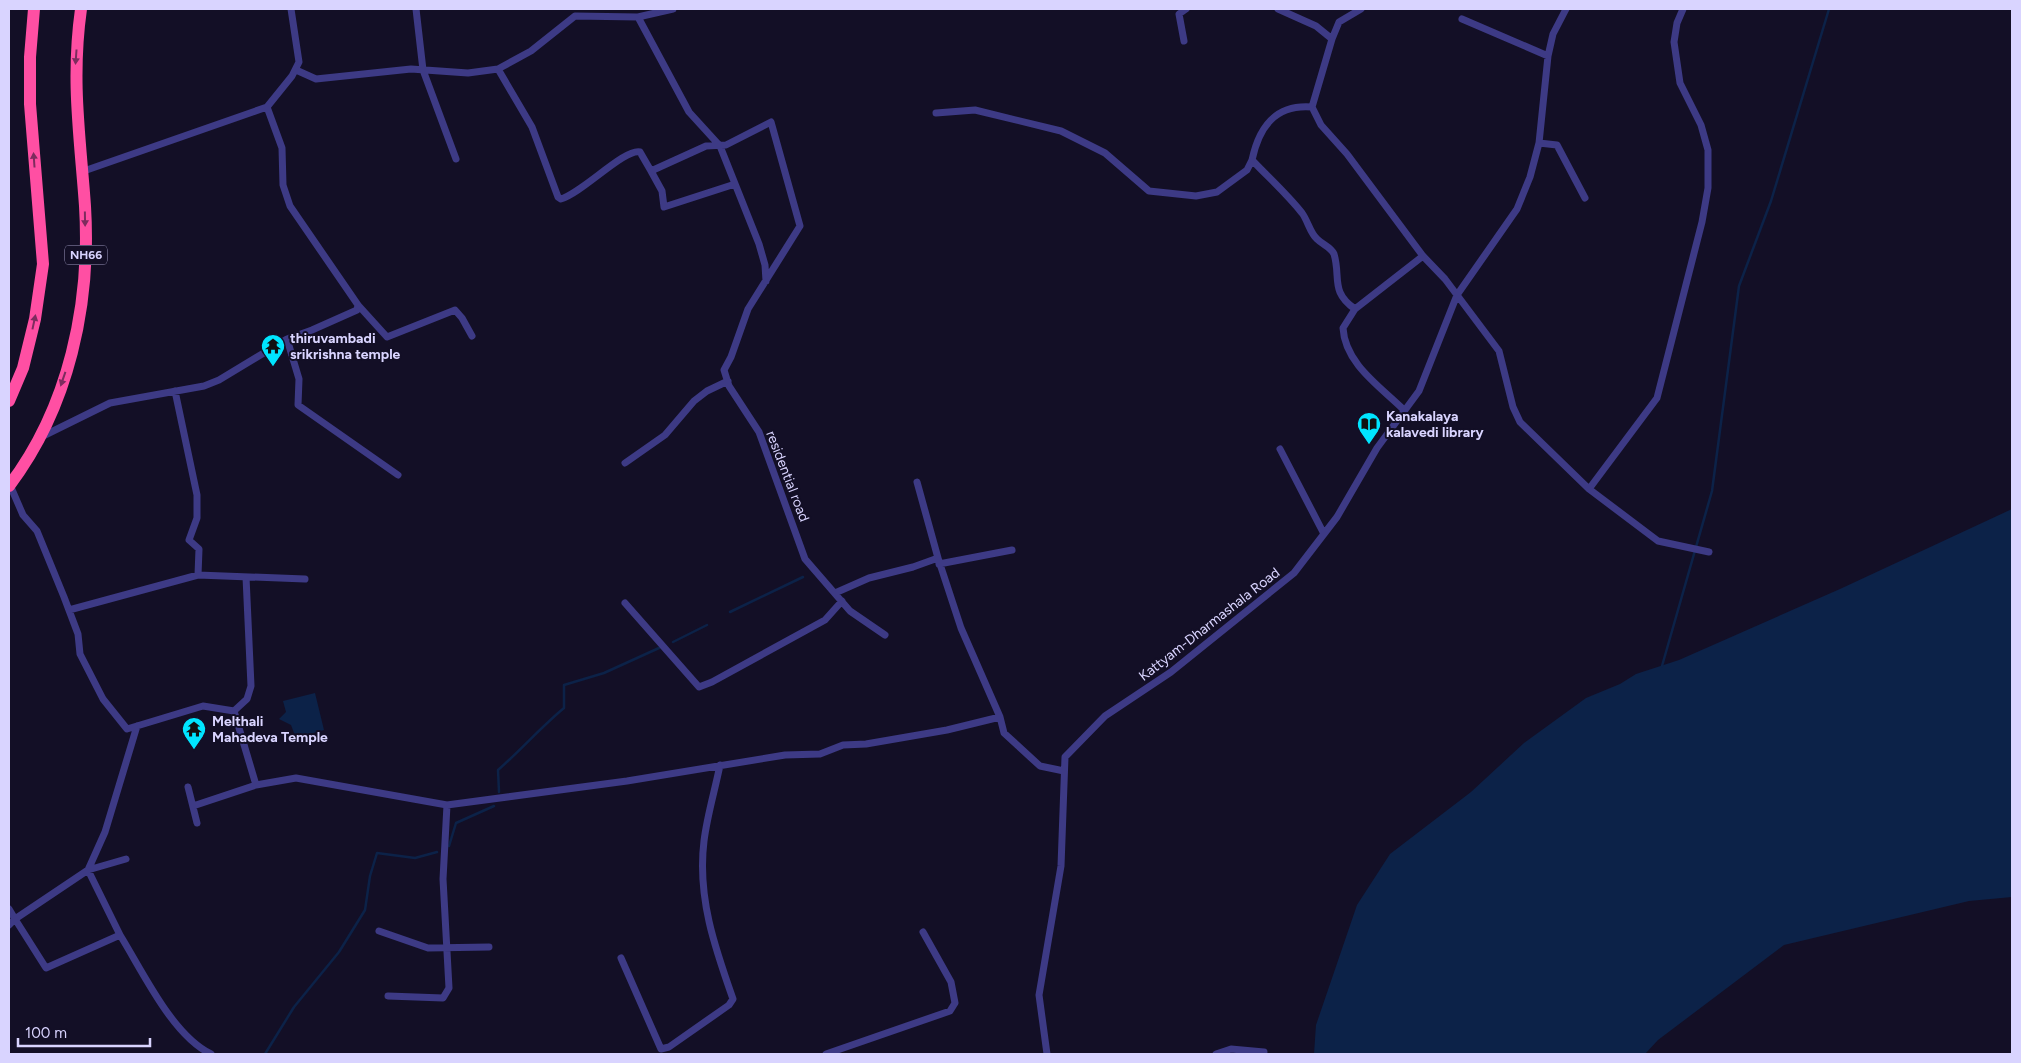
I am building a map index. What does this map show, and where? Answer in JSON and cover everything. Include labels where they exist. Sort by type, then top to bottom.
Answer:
[{"type":"highway","points":[[9,401],[23,368],[35,319],[43,264],[30,104],[30,57],[34,9]]},
{"type":"highway","name":"NH66","points":[[10,485],[39,438],[64,378],[78,333],[86,262],[75,77],[82,9]]},
{"type":"street","points":[[81,172],[267,107],[296,70],[299,62],[291,9]]},
{"type":"street","points":[[416,9],[423,70],[456,158]]},
{"type":"street","points":[[296,70],[316,79],[411,69],[468,73],[498,68],[531,51],[575,16],[638,17],[673,9]]},
{"type":"street","points":[[1184,41],[1179,14],[1186,9]]},
{"type":"street","points":[[1278,9],[1316,26],[1332,39]]},
{"type":"street","points":[[1361,9],[1339,22],[1332,39],[1312,107],[1321,125],[1347,154],[1423,256],[1457,295],[1500,352],[1512,407],[1520,422],[1589,489],[1658,541],[1705,552]]},
{"type":"street","name":"Kattyam-Dharmashala Road","points":[[1047,1054],[1039,995],[1061,866],[1065,757],[1105,716],[1171,672],[1294,573],[1324,534],[1404,410],[1419,391],[1457,295],[1517,209],[1530,177],[1538,143],[1548,56],[1553,34],[1566,9]]},
{"type":"street","points":[[1589,489],[1657,398],[1702,222],[1708,188],[1708,150],[1701,125],[1680,84],[1674,42],[1677,23],[1683,9]]},
{"type":"street","points":[[638,17],[689,112],[720,146],[763,255],[766,282]]},
{"type":"street","points":[[1462,20],[1548,56]]},
{"type":"street","points":[[498,68],[532,127],[558,197],[561,199],[578,191],[624,156],[635,151],[640,152],[662,191],[664,207],[735,184]]},
{"type":"street","points":[[267,107],[282,148],[282,185],[290,206],[358,305],[387,337],[455,310],[472,336]]},
{"type":"street","points":[[936,113],[975,110],[1061,131],[1105,153],[1149,191],[1196,196],[1216,192],[1247,170],[1252,160],[1259,134],[1268,120],[1297,108],[1312,107]]},
{"type":"street","points":[[625,463],[665,435],[694,401],[707,391],[728,381],[724,370],[732,357],[748,309],[800,226],[771,122],[720,146],[706,146],[651,171]]},
{"type":"street","points":[[1538,143],[1557,145],[1585,198]]},
{"type":"street","points":[[1252,160],[1304,215],[1316,239],[1332,250],[1336,280],[1340,291],[1347,303],[1355,309]]},
{"type":"street","points":[[1404,410],[1358,365],[1347,348],[1343,328],[1355,309],[1423,256]]},
{"type":"street","points":[[39,438],[110,403],[204,386],[219,380],[287,339],[357,310],[358,305]]},
{"type":"street","points":[[287,339],[299,379],[298,405],[398,475]]},
{"type":"street","name":"residential road","points":[[728,381],[759,432],[805,559],[850,611],[885,635]]},
{"type":"street","points":[[175,392],[197,495],[197,518],[189,540],[199,549],[198,575]]},
{"type":"street","points":[[1280,449],[1324,534]]},
{"type":"street","points":[[917,482],[938,561],[969,647],[1000,716],[1004,733],[1040,766],[1064,771]]},
{"type":"street","points":[[10,485],[23,515],[37,531],[78,634],[80,654],[103,699],[127,729],[203,706],[234,711]]},
{"type":"street","points":[[834,593],[869,578],[912,567],[938,561],[1012,550]]},
{"type":"street","points":[[69,610],[198,575],[305,579]]},
{"type":"street","points":[[234,711],[247,699],[251,686],[246,577]]},
{"type":"street","points":[[625,603],[699,687],[712,682],[825,620],[842,601]]},
{"type":"street","points":[[234,711],[256,785]]},
{"type":"street","points":[[193,806],[256,785],[296,778],[447,805],[627,781],[785,755],[820,754],[843,745],[866,744],[947,730],[1000,716]]},
{"type":"street","points":[[88,870],[105,832],[137,726]]},
{"type":"street","points":[[621,958],[661,1049],[669,1046],[729,1005],[733,999],[711,938],[703,893],[704,842],[720,765]]},
{"type":"street","points":[[188,787],[197,823]]},
{"type":"street","points":[[388,996],[443,998],[449,988],[443,878],[447,805]]},
{"type":"street","points":[[9,925],[88,870],[126,859]]},
{"type":"street","points":[[88,870],[120,935],[166,1009],[188,1037],[211,1054]]},
{"type":"street","points":[[9,909],[46,968],[120,935]]},
{"type":"street","points":[[379,931],[428,948],[489,947]]},
{"type":"street","points":[[826,1054],[950,1011],[955,1003],[951,982],[923,932]]},
{"type":"street","points":[[1216,1054],[1232,1049],[1264,1052]]},
{"type":"water","points":[[2012,509],[2012,897],[1969,901],[1784,945],[1658,1040],[1645,1054],[1314,1054],[1316,1025],[1357,905],[1390,854],[1471,792],[1524,743],[1586,698],[1620,684],[1636,674],[1679,660],[1840,589]]},
{"type":"water","points":[[315,693],[324,730],[299,737],[294,733],[291,725],[279,719],[286,712],[283,701]]},
{"type":"waterway","points":[[1662,666],[1712,491],[1739,286],[1771,201],[1829,9]]},
{"type":"waterway","points":[[730,612],[803,577]]},
{"type":"waterway","points":[[673,642],[707,625]]},
{"type":"waterway","points":[[499,792],[498,770],[564,708],[564,685],[604,673],[659,648]]},
{"type":"waterway","points":[[449,846],[456,823],[494,806]]},
{"type":"waterway","points":[[265,1054],[294,1007],[339,952],[365,910],[370,876],[377,853],[415,858],[437,852]]},
{"type":"place","name":"thiruvambadi srikrishna temple","points":[[273,367]]},
{"type":"place","name":"Kanakalaya kalavedi library","points":[[1369,445]]},
{"type":"place","name":"Melthali Mahadeva Temple","points":[[194,750]]}]
